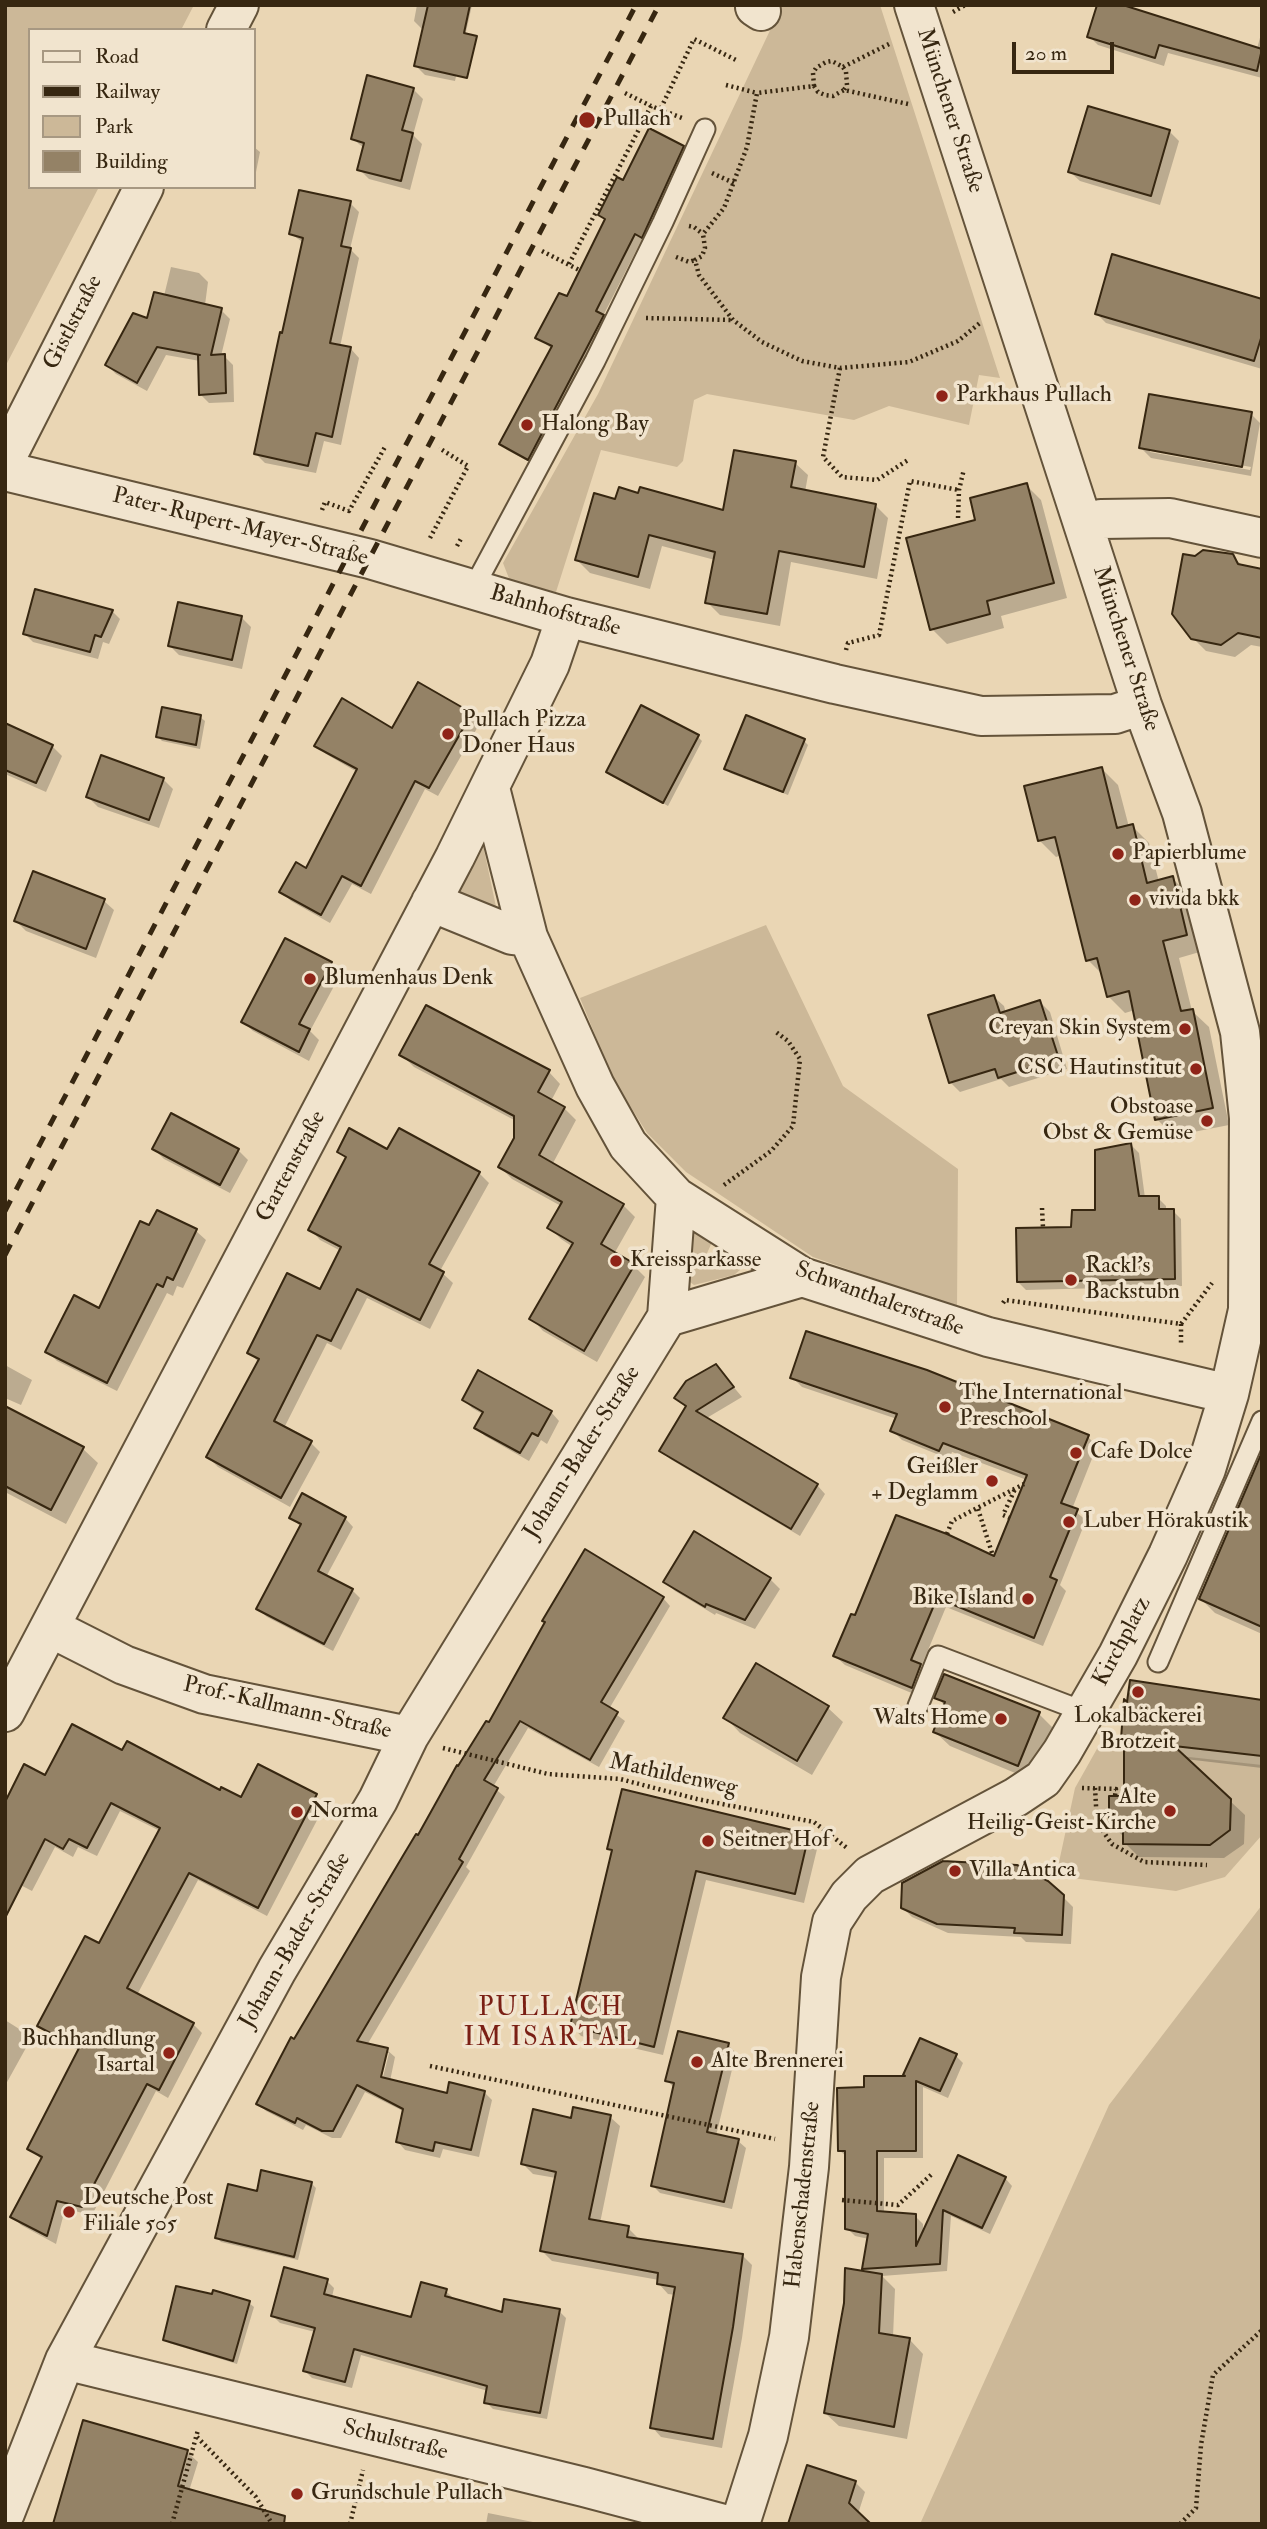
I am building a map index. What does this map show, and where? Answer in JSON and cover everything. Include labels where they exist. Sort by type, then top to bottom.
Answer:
[{"type":"street","points":[[227,28],[239,5]]},
{"type":"street","name":"Münchener Straße","points":[[915,5],[1142,705],[1182,813],[1240,1032],[1249,1118],[1248,1256],[1255,1310]]},
{"type":"street","name":"Gistlstraße","points":[[5,460],[143,189]]},
{"type":"street","name":"Pater-Rupert-Mayer-Straße","points":[[5,471],[323,547],[473,589]]},
{"type":"street","points":[[1084,525],[1101,520],[1170,518],[1262,538]]},
{"type":"street","name":"Bahnhofstraße","points":[[473,589],[566,617],[835,684],[981,716],[1115,714],[1142,705]]},
{"type":"street","name":"Gartenstraße","points":[[5,1712],[490,788],[506,750],[550,664],[566,617]]},
{"type":"street","name":"Schwanthalerstraße","points":[[490,788],[528,937],[594,1086],[628,1145],[687,1203],[802,1277],[988,1338],[1229,1394]]},
{"type":"street","points":[[431,902],[512,935],[528,937]]},
{"type":"street","name":"Johann-Bader-Straße","points":[[5,2513],[65,2360],[278,1969],[378,1800],[409,1736],[667,1317],[687,1203]]},
{"type":"street","points":[[667,1317],[802,1277]]},
{"type":"street","name":"Kirchplatz","points":[[870,1875],[1016,1797],[1043,1779],[1062,1752],[1118,1655],[1168,1555],[1206,1469],[1255,1310]]},
{"type":"street","name":"Prof.-Kallmann-Straße","points":[[51,1628],[124,1665],[204,1694],[409,1736]]},
{"type":"street","name":"Habenschadenstraße","points":[[740,2524],[768,2436],[789,2337],[811,2147],[821,1978],[832,1922],[849,1896],[870,1875]]},
{"type":"street","name":"Schulstraße","points":[[65,2360],[724,2524]]},
{"type":"lane","name":"Bahnhofstraße","points":[[473,589],[595,362],[705,129]]},
{"type":"lane","points":[[1158,1662],[1262,1421]]},
{"type":"lane","points":[[918,1706],[938,1656],[1085,1712]]},
{"type":"path","points":[[660,109],[661,100],[694,39],[738,61]]},
{"type":"path","points":[[832,61],[846,72],[847,85],[833,96],[818,92],[814,86],[813,73],[826,62],[832,61]]},
{"type":"path","points":[[726,85],[757,93],[814,86]]},
{"type":"path","points":[[844,90],[912,106]]},
{"type":"path","points":[[625,93],[705,129]]},
{"type":"path","points":[[757,93],[747,147],[734,183],[724,208],[703,234],[705,248],[702,256],[695,260],[699,275],[733,320],[762,342],[802,361],[840,368],[909,362],[958,341],[988,316]]},
{"type":"path","points":[[569,264],[651,106]]},
{"type":"path","points":[[542,251],[579,270]]},
{"type":"path","points":[[620,310],[641,318],[733,320]]},
{"type":"path","points":[[840,368],[823,457],[842,477],[877,480],[908,460]]},
{"type":"path","points":[[349,511],[385,447]]},
{"type":"path","points":[[430,539],[468,466],[439,448]]},
{"type":"path","points":[[958,518],[959,490],[964,469]]},
{"type":"path","points":[[835,684],[848,643],[879,635],[910,481],[959,490]]},
{"type":"path","points":[[687,1203],[771,1151],[793,1126],[800,1059],[788,1041],[776,1032]]},
{"type":"path","points":[[1042,1208],[1043,1228]]},
{"type":"path","points":[[988,1338],[1005,1300],[1181,1324],[1231,1256],[1248,1256]]},
{"type":"path","points":[[947,1534],[952,1521],[1024,1483]]},
{"type":"path","points":[[1010,1518],[1003,1515],[1015,1488]]},
{"type":"path","points":[[978,1508],[992,1553]]},
{"type":"path","name":"Mathildenweg","points":[[409,1736],[439,1747],[548,1774],[620,1779],[697,1799],[814,1822],[844,1844],[870,1875]]},
{"type":"path","points":[[1094,1788],[1097,1823],[1112,1844],[1144,1862],[1207,1865]]},
{"type":"path","points":[[430,2066],[811,2147]]},
{"type":"path","points":[[806,2196],[898,2205],[932,2174]]},
{"type":"path","points":[[1180,2524],[1196,2508],[1201,2445],[1213,2375],[1262,2330]]},
{"type":"path","points":[[172,2524],[207,2395]]},
{"type":"path","points":[[196,2436],[256,2497],[272,2524]]},
{"type":"path","points":[[350,2524],[365,2461]]},
{"type":"green space","points":[[5,5],[194,5],[182,28],[28,28],[28,189],[98,189],[5,367]]},
{"type":"green space","points":[[782,5],[880,5],[1000,378],[979,375],[969,425],[889,406],[854,420],[707,394],[694,400],[683,461],[677,467],[601,450],[556,592],[510,581],[503,563],[598,394]]},
{"type":"green space","points":[[483,845],[499,921],[454,903]]},
{"type":"green space","points":[[766,925],[843,1086],[958,1169],[957,1308],[813,1257],[686,1172],[647,1133],[613,1079],[580,998]]},
{"type":"green space","points":[[697,1231],[713,1240],[703,1262],[712,1269],[734,1252],[744,1260],[740,1270],[734,1275],[694,1285],[690,1282],[692,1236]]},
{"type":"green space","points":[[1098,1747],[1262,1765],[1262,1835],[1225,1877],[1176,1891],[1056,1876],[1075,1788]]},
{"type":"green space","points":[[1262,1905],[1262,2524],[920,2524],[1109,2105]]},
{"type":"building","points":[[428,5],[470,5],[464,33],[477,36],[467,78],[414,66]]},
{"type":"building","points":[[1097,5],[1123,5],[1262,49],[1257,71],[1159,45],[1155,58],[1087,37]]},
{"type":"building","points":[[367,75],[414,88],[402,130],[413,133],[401,181],[357,170],[364,143],[351,139]]},
{"type":"building","points":[[1088,106],[1170,130],[1151,196],[1068,172]]},
{"type":"building","points":[[649,128],[684,146],[642,238],[635,234],[596,311],[604,315],[528,460],[499,444],[552,346],[535,338],[559,293],[567,296],[605,219],[598,215],[617,177],[623,180]]},
{"type":"building","points":[[299,190],[351,201],[341,246],[351,248],[330,343],[351,347],[332,437],[316,433],[308,466],[254,454],[303,238],[289,234]]},
{"type":"building","points":[[1112,254],[1262,299],[1262,335],[1254,361],[1095,314]]},
{"type":"building","points":[[154,292],[222,308],[211,355],[225,354],[226,393],[199,395],[200,355],[157,347],[137,383],[105,365],[133,313],[147,318]]},
{"type":"building","points":[[1149,394],[1252,412],[1242,467],[1139,448]]},
{"type":"building","points":[[734,450],[796,461],[791,487],[876,504],[864,567],[779,551],[767,614],[705,603],[715,552],[649,535],[638,577],[575,560],[594,493],[615,499],[619,487],[638,493],[640,487],[723,510]]},
{"type":"building","points":[[1027,483],[1054,583],[987,601],[990,614],[930,630],[906,538],[975,520],[970,498]]},
{"type":"building","points":[[1203,550],[1233,554],[1238,564],[1262,569],[1262,638],[1238,633],[1221,645],[1191,639],[1172,614],[1183,554],[1195,556]]},
{"type":"building","points":[[35,589],[113,610],[101,637],[95,635],[90,652],[23,634]]},
{"type":"building","points":[[178,602],[242,616],[232,660],[168,646]]},
{"type":"building","points":[[418,682],[472,713],[429,788],[415,781],[361,886],[342,876],[321,915],[279,892],[296,862],[306,868],[357,769],[314,746],[342,698],[392,728]]},
{"type":"building","points":[[641,705],[699,735],[663,803],[606,772]]},
{"type":"building","points":[[162,707],[201,715],[196,745],[156,737]]},
{"type":"building","points":[[746,715],[805,739],[783,792],[724,769]]},
{"type":"building","points":[[5,723],[53,745],[36,783],[5,770]]},
{"type":"building","points":[[101,755],[164,778],[149,820],[86,797]]},
{"type":"building","points":[[1102,767],[1117,828],[1133,824],[1147,883],[1173,876],[1187,935],[1163,941],[1181,1011],[1193,1009],[1213,1108],[1155,1120],[1129,991],[1107,997],[1097,958],[1086,961],[1055,837],[1038,841],[1024,786]]},
{"type":"building","points":[[33,871],[105,899],[86,949],[14,921]]},
{"type":"building","points":[[285,938],[332,962],[299,1024],[310,1029],[299,1052],[241,1022]]},
{"type":"building","points":[[994,995],[1000,1013],[1040,1000],[1059,1059],[998,1078],[995,1069],[949,1083],[928,1015]]},
{"type":"building","points":[[426,1005],[550,1070],[538,1092],[565,1107],[539,1155],[624,1204],[601,1244],[635,1264],[584,1351],[529,1319],[573,1243],[547,1228],[562,1202],[498,1167],[514,1138],[514,1116],[399,1055]]},
{"type":"building","points":[[171,1113],[239,1149],[220,1185],[152,1149]]},
{"type":"building","points":[[349,1128],[387,1149],[399,1128],[480,1172],[429,1264],[444,1272],[420,1320],[357,1289],[331,1341],[317,1335],[274,1421],[312,1441],[281,1498],[206,1457],[259,1359],[247,1353],[287,1273],[320,1289],[341,1247],[308,1230],[346,1157],[337,1152]]},
{"type":"building","points":[[1131,1143],[1139,1196],[1159,1196],[1159,1209],[1174,1209],[1175,1279],[1017,1282],[1016,1228],[1071,1227],[1072,1210],[1095,1210],[1095,1150]]},
{"type":"building","points":[[157,1210],[197,1229],[173,1280],[167,1277],[163,1287],[157,1284],[107,1383],[45,1352],[74,1295],[99,1308],[140,1221],[149,1225]]},
{"type":"building","points":[[806,1331],[927,1370],[1089,1435],[1061,1503],[1078,1509],[1050,1577],[1057,1580],[1034,1638],[937,1598],[911,1660],[921,1664],[912,1688],[833,1656],[851,1614],[855,1615],[896,1515],[947,1534],[994,1556],[1027,1475],[943,1443],[939,1451],[890,1431],[897,1414],[790,1378]]},
{"type":"building","points":[[716,1364],[734,1387],[696,1411],[818,1484],[791,1529],[659,1451],[686,1406],[674,1398],[686,1381]]},
{"type":"building","points":[[478,1370],[552,1411],[538,1436],[532,1433],[520,1453],[474,1428],[483,1412],[462,1400]]},
{"type":"building","points":[[5,1406],[84,1447],[51,1510],[5,1486]]},
{"type":"building","points":[[1262,1452],[1262,1627],[1199,1599]]},
{"type":"building","points":[[302,1493],[346,1517],[318,1571],[353,1589],[324,1644],[256,1609],[301,1524],[289,1518]]},
{"type":"building","points":[[694,1531],[771,1578],[745,1620],[706,1604],[705,1607],[663,1582]]},
{"type":"building","points":[[585,1549],[664,1597],[601,1702],[618,1712],[590,1760],[520,1721],[484,1780],[498,1788],[459,1859],[463,1862],[357,2041],[388,2048],[381,2077],[447,2093],[449,2082],[485,2091],[471,2150],[435,2142],[433,2151],[396,2142],[403,2109],[357,2085],[333,2131],[322,2131],[297,2118],[295,2123],[256,2104],[291,2037],[294,2039],[416,1834],[418,1835],[457,1765],[486,1721],[489,1722],[545,1622],[542,1621]]},
{"type":"building","points":[[756,1663],[829,1706],[797,1761],[723,1718]]},
{"type":"building","points":[[944,1674],[1040,1712],[1018,1766],[933,1732],[945,1702],[934,1698]]},
{"type":"building","points":[[1130,1680],[1262,1700],[1262,1756],[1174,1746],[1231,1799],[1230,1830],[1210,1845],[1123,1844],[1123,1823],[1109,1823],[1109,1796],[1124,1796],[1124,1740],[1121,1739],[1124,1699],[1127,1702]]},
{"type":"building","points":[[72,1724],[122,1750],[127,1741],[220,1790],[221,1787],[241,1797],[258,1764],[317,1794],[258,1908],[189,1873],[127,1988],[194,2023],[159,2090],[147,2084],[82,2207],[57,2201],[47,2236],[10,2217],[42,2157],[27,2149],[79,2048],[37,2026],[85,1936],[99,1943],[160,1828],[111,1803],[87,1848],[69,1839],[63,1849],[45,1839],[5,1918],[5,1802],[24,1764],[45,1775]]},
{"type":"building","points":[[622,1789],[809,1834],[795,1894],[696,1871],[654,2047],[570,2026],[612,1850],[607,1849]]},
{"type":"building","points":[[943,1861],[1017,1865],[1048,1881],[1064,1895],[1062,1935],[1014,1933],[1015,1928],[937,1924],[901,1908],[902,1883]]},
{"type":"building","points":[[678,2031],[729,2043],[707,2132],[739,2139],[724,2202],[651,2186],[674,2083],[665,2081]]},
{"type":"building","points":[[920,2038],[957,2054],[940,2091],[916,2081],[916,2151],[877,2151],[877,2211],[916,2214],[916,2246],[958,2155],[1006,2177],[982,2228],[943,2210],[940,2264],[862,2269],[868,2234],[845,2229],[845,2151],[838,2151],[837,2088],[864,2087],[864,2076],[905,2076],[903,2075]]},
{"type":"building","points":[[573,2107],[611,2115],[589,2219],[629,2226],[627,2237],[743,2254],[713,2439],[650,2428],[675,2287],[657,2284],[658,2273],[540,2251],[556,2172],[521,2164],[533,2109],[571,2118]]},
{"type":"building","points":[[261,2170],[312,2182],[294,2257],[215,2238],[228,2184],[257,2191]]},
{"type":"building","points":[[284,2267],[328,2279],[324,2294],[411,2317],[421,2282],[447,2289],[445,2296],[502,2312],[504,2299],[560,2309],[540,2413],[484,2403],[487,2386],[354,2349],[345,2382],[303,2371],[315,2328],[271,2316]]},
{"type":"building","points":[[845,2268],[882,2274],[879,2333],[910,2338],[894,2427],[824,2413],[844,2303]]},
{"type":"building","points":[[176,2286],[212,2294],[213,2290],[250,2301],[233,2361],[163,2340]]},
{"type":"building","points":[[83,2420],[188,2450],[178,2486],[285,2516],[284,2524],[53,2524]]},
{"type":"building","points":[[807,2465],[856,2481],[849,2503],[871,2524],[788,2524]]},
{"type":"railway","points":[[5,1211],[636,5]]},
{"type":"railway","points":[[5,1255],[659,5]]},
{"type":"place","name":"Pullach","points":[[587,120]]},
{"type":"place","name":"Parkhaus Pullach","points":[[942,396]]},
{"type":"place","name":"Halong Bay","points":[[527,425]]},
{"type":"place","name":"Pullach Pizza Doner Haus","points":[[448,734]]},
{"type":"place","name":"Papierblume","points":[[1118,854]]},
{"type":"place","name":"vivida bkk","points":[[1135,900]]},
{"type":"place","name":"Blumenhaus Denk","points":[[310,979]]},
{"type":"place","name":"Creyan Skin System","points":[[1185,1029]]},
{"type":"place","name":"CSC Hautinstitut","points":[[1196,1069]]},
{"type":"place","name":"Obstoase Obst & Gemüse","points":[[1207,1121]]},
{"type":"place","name":"Kreissparkasse","points":[[616,1261]]},
{"type":"place","name":"Rackl's Backstubn","points":[[1071,1280]]},
{"type":"place","name":"The International Preschool","points":[[945,1407]]},
{"type":"place","name":"Cafe Dolce","points":[[1076,1453]]},
{"type":"place","name":"Geißler + Deglamm","points":[[992,1481]]},
{"type":"place","name":"Luber Hörakustik","points":[[1069,1522]]},
{"type":"place","name":"Bike Island","points":[[1028,1599]]},
{"type":"place","name":"Lokalbäckerei Brotzeit","points":[[1138,1692]]},
{"type":"place","name":"Walts Home","points":[[1001,1719]]},
{"type":"place","name":"Alte Heilig-Geist-Kirche","points":[[1170,1811]]},
{"type":"place","name":"Norma","points":[[297,1812]]},
{"type":"place","name":"Seitner Hof","points":[[708,1841]]},
{"type":"place","name":"Villa Antica","points":[[955,1871]]},
{"type":"place","name":"Buchhandlung Isartal","points":[[169,2053]]},
{"type":"place","name":"Alte Brennerei","points":[[697,2062]]},
{"type":"place","name":"Deutsche Post Filiale 505","points":[[69,2212]]},
{"type":"place","name":"Grundschule Pullach","points":[[297,2494]]},
{"type":"district","name":"PULLACH IM ISARTAL","points":[[551,2024]]}]
